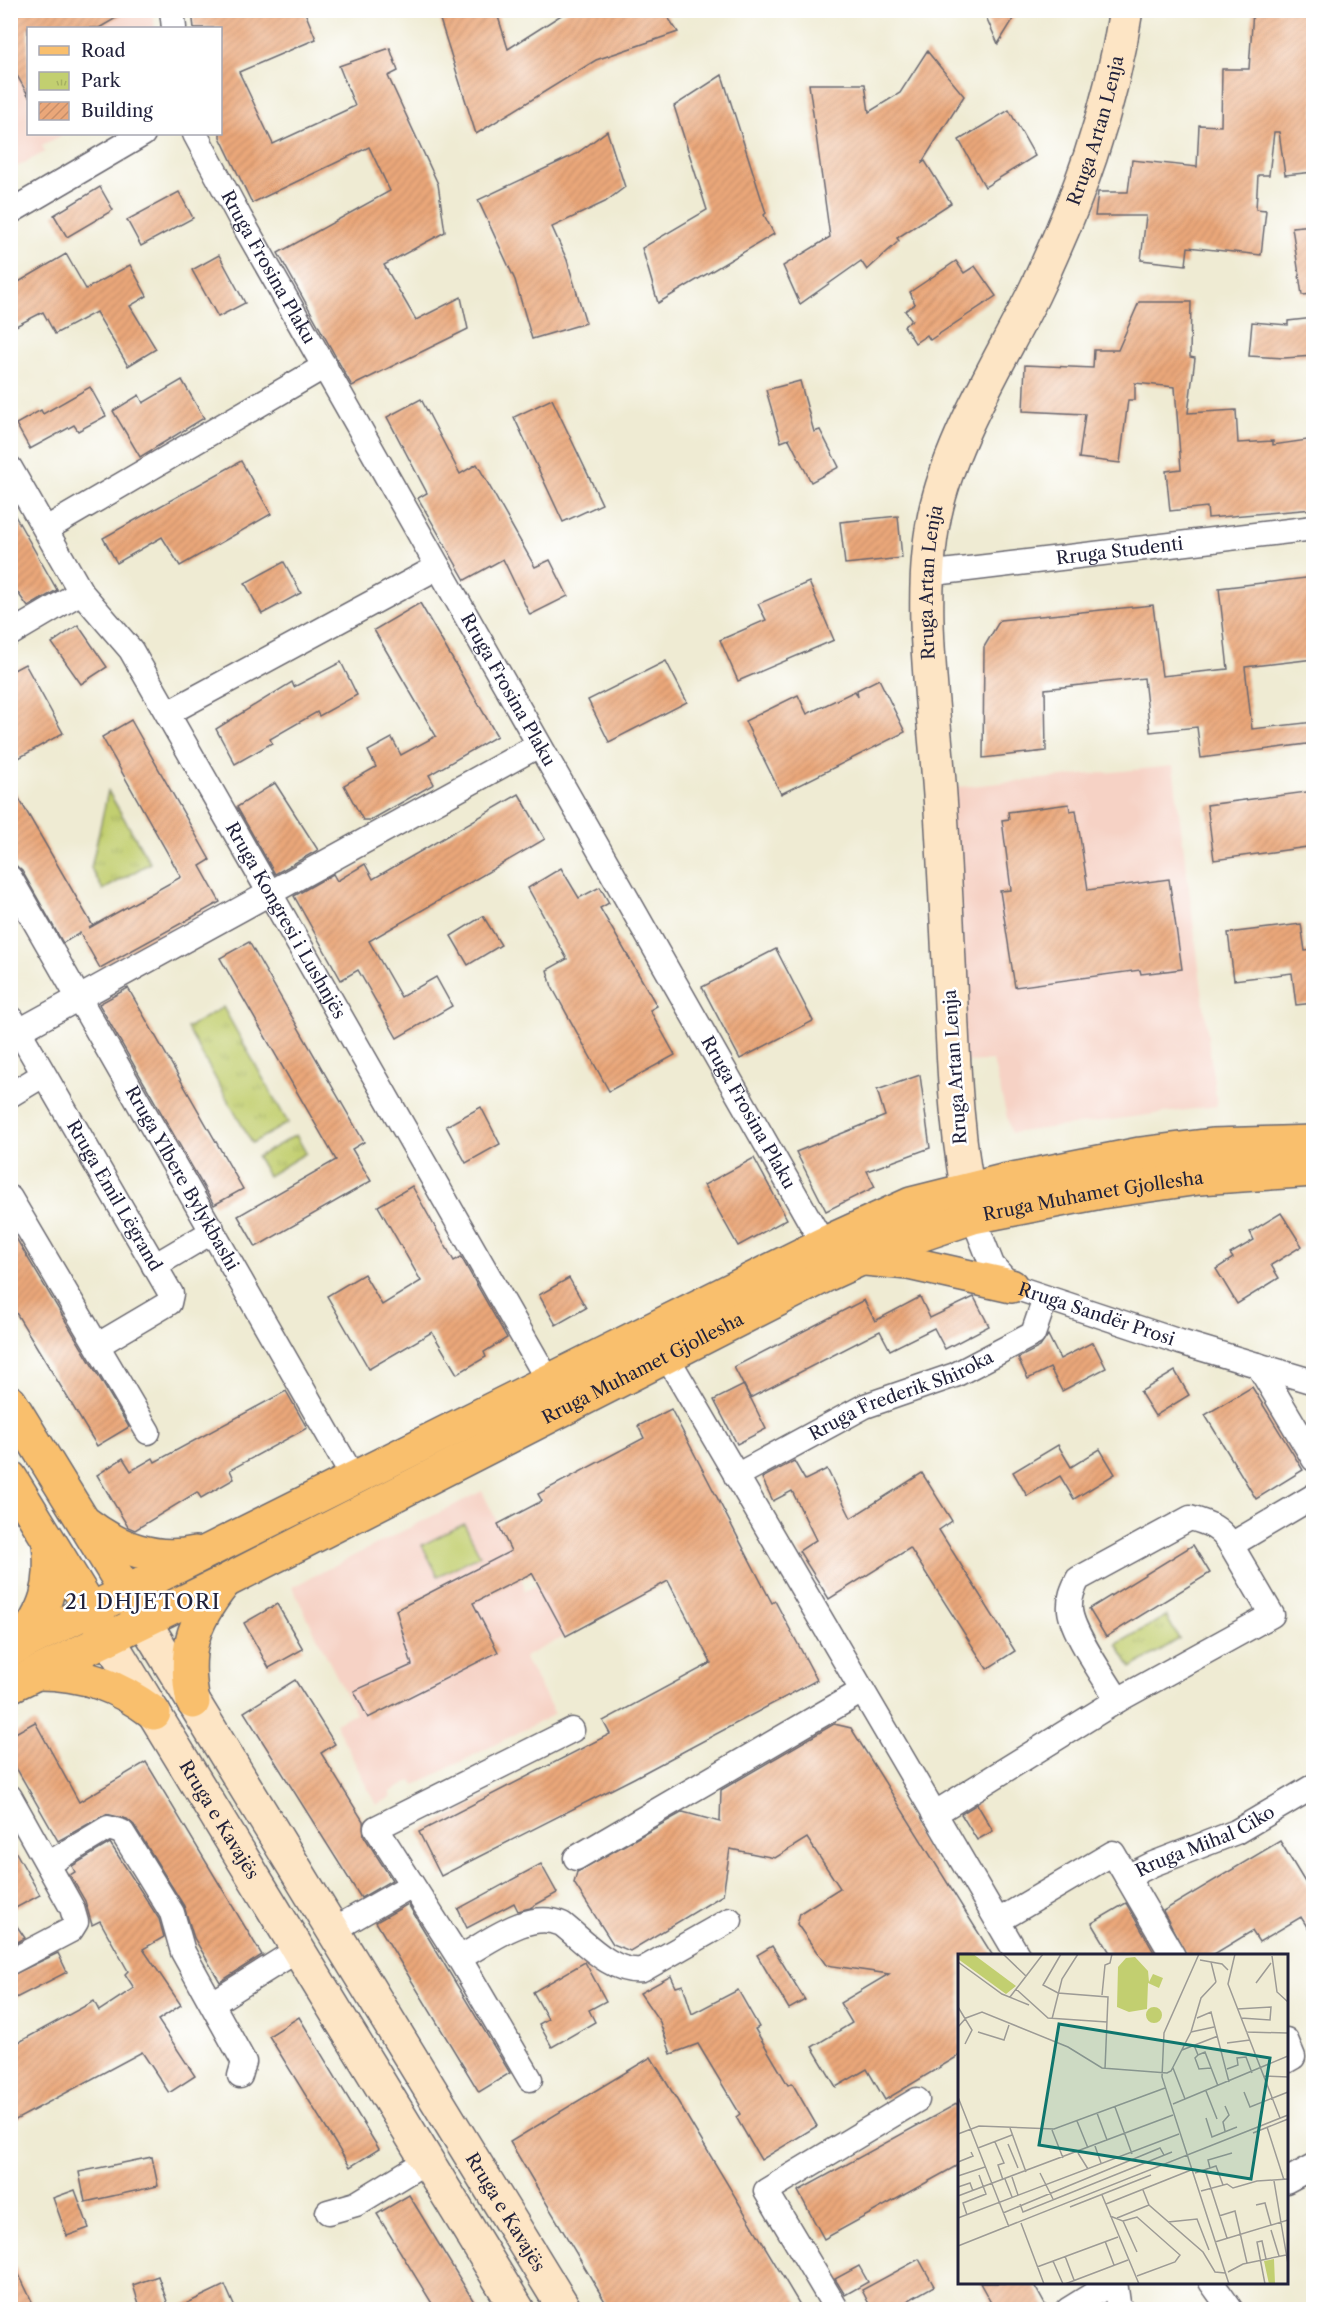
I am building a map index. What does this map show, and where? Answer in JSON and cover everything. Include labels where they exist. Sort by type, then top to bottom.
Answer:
[{"type":"main road","name":"Rruga Artan Lenja","points":[[970,1203],[955,1103],[926,574],[930,540],[945,479],[974,413],[1054,250],[1096,145],[1125,10]]},
{"type":"main road","name":"Rruga Muhamet Gjollesha","points":[[23,1680],[224,1582],[860,1259],[935,1229],[970,1203],[1140,1154],[1212,1145],[1314,1142]]},
{"type":"main road","name":"Rruga Muhamet Gjollesha","points":[[15,1648],[823,1244],[910,1204],[970,1203],[1101,1192],[1199,1178],[1314,1170]]},
{"type":"main road","points":[[860,1259],[908,1263],[1011,1286]]},
{"type":"main road","name":"Rruga e Kavajës","points":[[10,1402],[565,2310]]},
{"type":"main road","name":"Rruga e Kavajës","points":[[10,1478],[518,2310]]},
{"type":"main road","points":[[82,1520],[116,1543],[159,1556],[184,1555],[208,1550]]},
{"type":"main road","points":[[15,1648],[42,1612],[52,1568],[49,1542]]},
{"type":"main road","points":[[193,1702],[188,1660],[191,1640],[204,1608],[224,1582]]},
{"type":"main road","points":[[23,1680],[64,1673],[93,1678],[130,1695],[154,1713]]},
{"type":"main road","points":[[415,2139],[405,2108],[410,2101],[426,2096],[442,2108]]},
{"type":"street","points":[[172,10],[174,27]]},
{"type":"street","points":[[10,212],[141,135]]},
{"type":"street","name":"Rruga Frosina Plaku","points":[[196,135],[235,210],[823,1244]]},
{"type":"street","points":[[46,529],[325,366]]},
{"type":"street","name":"Rruga Kongresi i Lushnjës","points":[[10,468],[81,592],[131,650],[549,1382]]},
{"type":"street","name":"Rruga Studenti","points":[[926,574],[1314,528]]},
{"type":"street","points":[[168,713],[438,567]]},
{"type":"street","points":[[10,634],[81,592]]},
{"type":"street","points":[[15,1024],[78,999],[539,745]]},
{"type":"street","name":"Rruga Ylbere Bylykbashi","points":[[10,878],[354,1479]]},
{"type":"street","name":"Rruga Emil Lëgrand","points":[[15,1024],[171,1294],[169,1303],[98,1345]]},
{"type":"street","points":[[10,1095],[43,1075]]},
{"type":"street","points":[[10,1198],[148,1432]]},
{"type":"street","name":"Rruga Sandër Prosi","points":[[970,1203],[992,1265],[1011,1286],[1045,1299],[1314,1382]]},
{"type":"street","points":[[154,1266],[208,1234],[212,1228]]},
{"type":"street","name":"Rruga Frederik Shiroka","points":[[736,1476],[865,1406],[955,1375],[1033,1334],[1045,1299]]},
{"type":"street","points":[[668,1357],[1017,1954]]},
{"type":"street","points":[[1258,1365],[1314,1459]]},
{"type":"street","points":[[1231,1545],[1314,1496]]},
{"type":"street","points":[[934,1814],[1118,1700],[1272,1615],[1225,1534],[1211,1524],[1190,1518],[1078,1579],[1071,1593],[1070,1610],[1074,1625],[1118,1700]]},
{"type":"street","points":[[576,1858],[862,1691]]},
{"type":"street","points":[[530,2079],[459,1958],[376,1828],[572,1730]]},
{"type":"street","name":"Rruga Mihal Ciko","points":[[1127,1877],[1153,1864],[1236,1832],[1314,1786]]},
{"type":"street","points":[[10,1962],[71,1930],[76,1922],[72,1908],[13,1806]]},
{"type":"street","points":[[48,1864],[108,1828],[122,1832],[172,1913],[183,1952],[244,2062],[240,2076]]},
{"type":"street","name":"Rruga Mihal Ciko","points":[[998,1921],[1113,1853],[1172,1954]]},
{"type":"street","points":[[333,1930],[412,1885]]},
{"type":"street","points":[[459,1958],[525,1923],[539,1919],[562,1924],[617,1967],[630,1972],[642,1970],[730,1920]]},
{"type":"street","points":[[213,2003],[299,1949]]},
{"type":"street","points":[[837,2310],[766,2191],[917,2100]]},
{"type":"street","points":[[328,2212],[356,2204],[415,2139]]},
{"type":"street","points":[[1288,2180],[1314,2166]]},
{"type":"street","points":[[1068,2310],[1112,2284]]},
{"type":"street","points":[[1114,2284],[1119,2310]]},
{"type":"street","points":[[1212,2284],[1231,2310]]},
{"type":"shaded area","points":[[11,11],[153,11],[155,27],[27,27],[27,135],[62,135],[42,146],[45,152],[11,170]]},
{"type":"shaded area","points":[[1173,766],[1217,1106],[1011,1133],[993,1061],[953,1062],[940,789]]},
{"type":"shaded area","points":[[482,1491],[518,1564],[525,1591],[539,1584],[566,1636],[524,1657],[555,1714],[415,1785],[412,1781],[390,1792],[392,1797],[376,1805],[335,1723],[355,1713],[292,1587]]},
{"type":"green space","points":[[108,791],[150,863],[103,890],[91,868]]},
{"type":"green space","points":[[223,1007],[288,1123],[252,1143],[187,1028]]},
{"type":"green space","points":[[296,1135],[306,1153],[268,1176],[257,1157]]},
{"type":"green space","points":[[464,1524],[480,1555],[438,1576],[422,1545]]},
{"type":"green space","points":[[1166,1616],[1179,1639],[1131,1668],[1117,1644]]},
{"type":"building","points":[[10,10],[130,10],[101,27],[27,27],[27,93],[10,63]]},
{"type":"building","points":[[202,10],[304,10],[316,39],[239,72],[273,144],[355,106],[339,66],[390,48],[398,71],[388,76],[438,184],[445,232],[384,265],[416,320],[461,297],[468,329],[352,386],[278,253],[390,191],[369,147],[252,203],[220,137],[222,135],[222,27],[194,27],[192,12]]},
{"type":"building","points":[[437,10],[496,10],[508,49],[569,10],[663,10],[678,32],[596,60],[476,134]]},
{"type":"building","points":[[983,10],[1019,10],[998,44]]},
{"type":"building","points":[[1253,10],[1314,10],[1314,172],[1285,175],[1279,132],[1274,132],[1269,175],[1258,175],[1256,209],[1266,210],[1261,255],[1188,247],[1186,265],[1141,260],[1146,216],[1095,216],[1098,192],[1128,192],[1132,160],[1197,167],[1199,125],[1221,126],[1222,69],[1249,69]]},
{"type":"building","points":[[927,51],[964,96],[921,164],[925,161],[951,203],[897,238],[899,241],[867,270],[861,261],[800,304],[783,266],[830,237],[809,84],[865,84],[869,112],[900,93]]},
{"type":"building","points":[[722,75],[766,213],[764,215],[774,234],[658,303],[642,248],[707,210],[674,106]]},
{"type":"building","points":[[1009,110],[1035,156],[985,187],[959,140]]},
{"type":"building","points":[[607,131],[625,187],[605,202],[552,227],[567,260],[586,323],[532,339],[515,280],[478,200],[576,154]]},
{"type":"building","points":[[100,187],[113,210],[67,237],[54,215]]},
{"type":"building","points":[[179,192],[193,218],[141,246],[127,220]]},
{"type":"building","points":[[1314,225],[1314,294],[1302,295],[1292,227]]},
{"type":"building","points":[[66,254],[86,289],[130,265],[147,296],[130,306],[156,349],[128,366],[96,312],[55,334],[43,312],[10,329],[10,287]]},
{"type":"building","points":[[219,255],[245,303],[218,317],[192,270]]},
{"type":"building","points":[[956,261],[964,273],[975,266],[996,296],[930,340],[927,335],[915,343],[904,326],[912,320],[905,311],[915,304],[910,292]]},
{"type":"building","points":[[1139,302],[1191,302],[1190,357],[1195,358],[1188,413],[1236,410],[1238,443],[1273,441],[1273,445],[1314,439],[1314,509],[1208,518],[1207,507],[1170,511],[1166,471],[1181,469],[1175,387],[1135,383],[1135,400],[1128,400],[1120,463],[1079,458],[1085,414],[1023,411],[1025,365],[1093,368],[1094,350],[1118,350]]},
{"type":"building","points":[[1314,318],[1314,356],[1284,358],[1249,356],[1252,322],[1288,325],[1288,321]]},
{"type":"building","points":[[182,380],[204,418],[140,457],[113,411],[139,395],[143,403]]},
{"type":"building","points":[[800,381],[814,432],[820,430],[839,467],[811,482],[789,439],[781,442],[766,390]]},
{"type":"building","points":[[90,387],[106,416],[78,431],[74,425],[30,449],[16,424],[41,410],[43,414]]},
{"type":"building","points":[[421,399],[460,474],[477,464],[535,567],[550,560],[568,596],[530,615],[503,559],[465,580],[418,498],[427,493],[387,417]]},
{"type":"building","points":[[552,399],[602,504],[563,522],[514,417]]},
{"type":"building","points":[[241,461],[271,514],[180,566],[162,537],[117,563],[103,538]]},
{"type":"building","points":[[10,507],[57,590],[28,607],[10,582]]},
{"type":"building","points":[[898,516],[902,558],[845,564],[840,522]]},
{"type":"building","points":[[284,562],[301,593],[262,614],[245,583]]},
{"type":"building","points":[[1314,577],[1314,659],[1245,667],[1252,729],[1314,722],[1314,743],[1201,758],[1197,727],[1150,732],[1144,678],[1045,689],[1046,751],[983,758],[984,647],[1000,620],[1153,605],[1162,676],[1228,669],[1219,588]]},
{"type":"building","points":[[809,582],[834,640],[738,681],[720,640],[766,620],[758,604]]},
{"type":"building","points":[[420,603],[497,736],[429,775],[434,784],[371,820],[363,820],[344,785],[376,767],[368,751],[392,738],[401,755],[436,736],[374,630]]},
{"type":"building","points":[[78,625],[107,667],[81,684],[52,643]]},
{"type":"building","points":[[666,661],[687,702],[609,742],[588,700]]},
{"type":"building","points":[[341,662],[357,695],[319,716],[317,712],[270,739],[272,743],[235,764],[216,729],[292,682],[294,687]]},
{"type":"building","points":[[25,664],[63,733],[10,763],[10,672]]},
{"type":"building","points":[[879,679],[905,732],[781,794],[745,721],[798,695],[807,714],[855,691],[858,697],[857,690]]},
{"type":"building","points":[[131,720],[210,860],[200,866],[220,902],[100,968],[80,933],[63,943],[22,871],[10,860],[10,783],[93,926],[181,877],[102,737]]},
{"type":"building","points":[[275,783],[318,850],[275,874],[237,807]]},
{"type":"building","points":[[1314,791],[1314,846],[1214,860],[1207,805]]},
{"type":"building","points":[[519,794],[545,839],[369,941],[401,997],[436,977],[452,1006],[397,1038],[358,970],[341,980],[294,896],[333,874],[337,881],[365,864],[373,879]]},
{"type":"building","points":[[1069,804],[1070,811],[1076,810],[1088,890],[1169,879],[1182,969],[1141,974],[1140,970],[1015,987],[1000,891],[1011,890],[1002,820],[1009,819],[1008,812]]},
{"type":"building","points":[[561,868],[579,898],[600,887],[609,903],[600,908],[657,1006],[650,1010],[675,1055],[609,1091],[552,987],[547,970],[567,959],[528,888]]},
{"type":"building","points":[[483,916],[501,945],[468,965],[451,936]]},
{"type":"building","points":[[1301,924],[1305,951],[1314,950],[1314,1003],[1296,1005],[1292,973],[1234,980],[1228,933]]},
{"type":"building","points":[[249,942],[364,1142],[352,1149],[371,1181],[256,1247],[238,1216],[336,1160],[220,958]]},
{"type":"building","points":[[776,949],[813,1021],[740,1059],[702,987]]},
{"type":"building","points":[[128,988],[243,1189],[214,1205],[99,1004]]},
{"type":"building","points":[[920,1075],[930,1148],[867,1171],[875,1187],[826,1211],[796,1152],[885,1116],[877,1090]]},
{"type":"building","points":[[481,1107],[500,1144],[466,1163],[446,1126]]},
{"type":"building","points":[[754,1158],[787,1219],[738,1246],[704,1185]]},
{"type":"building","points":[[412,1186],[454,1261],[461,1257],[507,1338],[484,1352],[486,1357],[457,1374],[432,1332],[369,1369],[327,1296],[364,1274],[382,1305],[421,1281],[378,1206]]},
{"type":"building","points":[[1281,1213],[1302,1246],[1271,1265],[1279,1278],[1237,1304],[1216,1269],[1233,1258],[1230,1254],[1254,1240],[1250,1232]]},
{"type":"building","points":[[10,1228],[129,1427],[97,1446],[10,1303]]},
{"type":"building","points":[[569,1278],[586,1308],[556,1325],[539,1295]]},
{"type":"building","points":[[920,1297],[930,1318],[974,1297],[989,1326],[945,1349],[934,1328],[890,1350],[880,1331],[750,1398],[734,1367],[864,1300],[875,1321]]},
{"type":"building","points":[[1048,1335],[1060,1359],[1093,1342],[1106,1368],[1062,1391],[1050,1368],[1028,1379],[1018,1358],[1040,1347]]},
{"type":"building","points":[[1175,1371],[1189,1395],[1155,1416],[1140,1392]]},
{"type":"building","points":[[744,1385],[766,1429],[737,1444],[714,1400]]},
{"type":"building","points":[[1252,1387],[1303,1470],[1256,1499],[1205,1415]]},
{"type":"building","points":[[286,1391],[307,1428],[230,1470],[234,1479],[201,1498],[197,1492],[135,1530],[128,1527],[97,1475],[123,1458],[131,1471],[153,1458],[155,1462]]},
{"type":"building","points":[[671,1409],[772,1603],[775,1601],[817,1680],[634,1778],[441,1876],[419,1832],[610,1734],[603,1721],[711,1663],[668,1581],[566,1636],[532,1573],[473,1603],[498,1652],[368,1718],[354,1691],[412,1665],[396,1610],[511,1551],[498,1524],[542,1501],[538,1494],[644,1438],[638,1426]]},
{"type":"building","points":[[1058,1445],[1071,1467],[1100,1449],[1115,1474],[1074,1499],[1060,1476],[1027,1496],[1013,1472]]},
{"type":"building","points":[[794,1461],[805,1480],[827,1469],[851,1518],[922,1473],[952,1521],[939,1530],[1015,1651],[987,1669],[910,1548],[829,1599],[799,1551],[816,1540],[792,1491],[773,1501],[762,1478]]},
{"type":"building","points":[[1193,1545],[1210,1573],[1106,1637],[1089,1609]]},
{"type":"building","points":[[277,1604],[303,1649],[269,1668],[244,1623]]},
{"type":"building","points":[[295,1680],[335,1744],[321,1753],[363,1821],[364,1836],[392,1880],[361,1898],[244,1712]]},
{"type":"building","points":[[35,1722],[79,1802],[146,1762],[262,1955],[220,1982],[194,1938],[184,1906],[134,1825],[127,1819],[106,1814],[58,1841],[10,1757],[10,1736]]},
{"type":"building","points":[[834,1724],[851,1728],[992,1954],[958,1954],[958,2056],[885,2100],[867,2069],[836,2087],[812,2047],[852,2023],[840,2003],[889,1974],[826,1965],[797,1924],[800,1913],[840,1888],[807,1838],[775,1858],[730,1849],[723,1895],[630,1951],[613,1944],[574,1883],[577,1872],[683,1812],[720,1822],[721,1790]]},
{"type":"building","points":[[977,1804],[993,1831],[977,1840],[961,1814]]},
{"type":"building","points":[[1280,1841],[1314,1897],[1314,1938],[1301,1917],[1259,1942],[1252,1931],[1214,1954],[1186,1954],[1163,1911]]},
{"type":"building","points":[[10,1842],[40,1895],[10,1911]]},
{"type":"building","points":[[110,1843],[159,1919],[164,1937],[143,1949],[181,2005],[158,2020],[195,2076],[169,2093],[142,2052],[10,2123],[10,2047],[94,2001],[99,2011],[134,1988],[125,1974],[128,1971],[100,1921],[92,1925],[85,1901],[70,1875],[75,1872],[72,1866]]},
{"type":"building","points":[[541,1864],[557,1893],[530,1908],[518,1911],[514,1903],[467,1928],[458,1909]]},
{"type":"building","points":[[1126,1903],[1155,1954],[1111,1954],[1092,1923]]},
{"type":"building","points":[[408,1904],[510,2073],[479,2092],[376,1922]]},
{"type":"building","points":[[10,1916],[25,1938],[10,1946]]},
{"type":"building","points":[[772,1946],[805,2000],[789,2009],[757,1955]]},
{"type":"building","points":[[58,1953],[67,1972],[10,2001],[10,1976]]},
{"type":"building","points":[[585,1962],[606,2001],[589,2010],[595,2022],[552,2047],[539,2024],[548,2019],[533,1992]]},
{"type":"building","points":[[671,1976],[676,1987],[683,1985],[692,2014],[738,1990],[759,2027],[755,2029],[788,2085],[792,2083],[817,2126],[761,2160],[736,2117],[740,2114],[698,2044],[671,2054],[660,2022],[640,1993]]},
{"type":"building","points":[[299,2017],[379,2149],[350,2167],[269,2036]]},
{"type":"building","points":[[651,2057],[803,2310],[610,2310],[510,2142]]},
{"type":"building","points":[[958,2103],[958,2165],[824,2239],[798,2191]]},
{"type":"building","points":[[152,2157],[158,2186],[85,2202],[79,2172]]},
{"type":"building","points":[[75,2190],[89,2228],[67,2236],[53,2198]]},
{"type":"building","points":[[409,2195],[479,2310],[436,2310],[377,2214]]},
{"type":"building","points":[[10,2256],[36,2310],[10,2310]]},
{"type":"building","points":[[919,2259],[934,2286],[907,2301],[911,2310],[872,2310],[862,2290]]},
{"type":"building","points":[[859,2266],[868,2282],[845,2295],[835,2279]]},
{"type":"building","points":[[158,2276],[170,2310],[141,2310],[133,2285]]},
{"type":"building","points":[[981,2284],[1034,2284],[1048,2310],[995,2310]]},
{"type":"building","points":[[225,2285],[236,2310],[173,2310]]},
{"type":"district","name":"21 DHJETORI","points":[[143,1601]]}]
